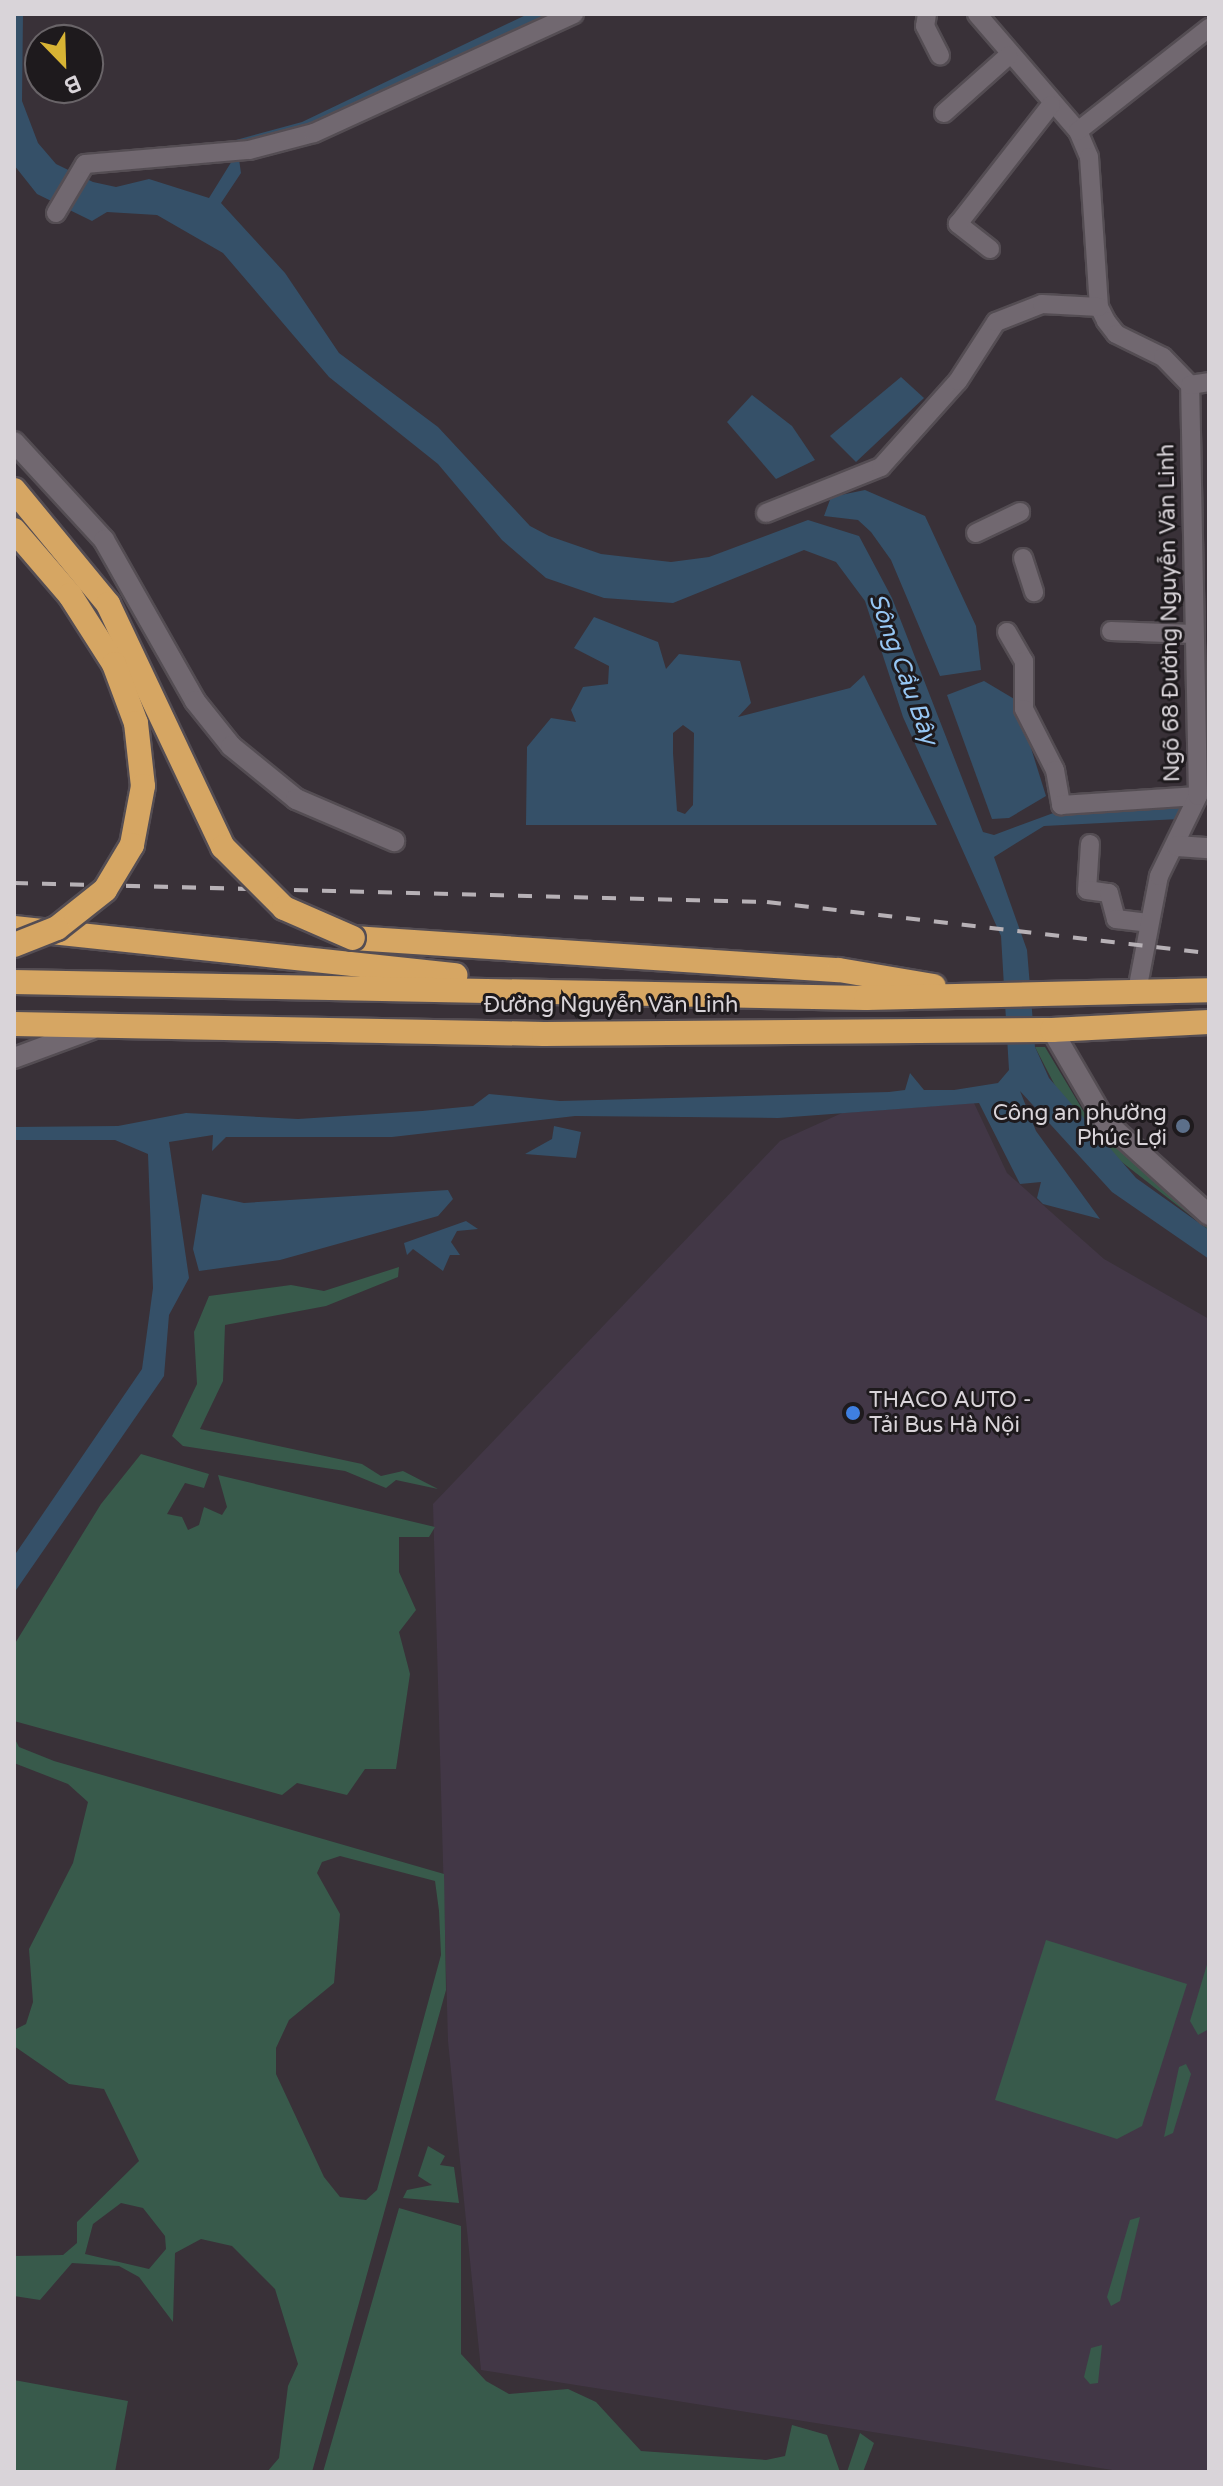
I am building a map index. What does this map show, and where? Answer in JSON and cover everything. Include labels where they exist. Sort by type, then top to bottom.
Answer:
[{"type":"highway","points":[[14,490],[108,604],[223,847],[284,908],[353,938],[839,970],[988,995]]},
{"type":"highway","points":[[14,530],[70,595],[114,664],[136,723],[143,786],[132,845],[105,890],[57,928],[14,945]]},
{"type":"highway","points":[[14,928],[569,990]]},
{"type":"highway","name":"Đường Nguyễn Văn Linh","points":[[14,982],[988,995],[1209,990]]},
{"type":"highway","name":"Đường Nguyễn Văn Linh","points":[[14,1024],[544,1034],[1051,1030],[1209,1022]]},
{"type":"highway","points":[[14,1037],[54,1025]]},
{"type":"main road","points":[[14,442],[104,540],[195,701],[231,746],[296,799],[394,841]]},
{"type":"main road","points":[[1177,846],[1209,848]]},
{"type":"main road","points":[[14,1058],[105,1026]]},
{"type":"main road","points":[[1051,1030],[1105,1121],[1209,1215]]},
{"type":"street","points":[[56,213],[81,170],[96,161],[249,150],[358,115],[574,14]]},
{"type":"street","points":[[927,14],[925,26],[940,55]]},
{"type":"street","points":[[977,14],[1008,56],[1078,131],[1089,157],[1099,307],[1116,334],[1163,357],[1190,385],[1209,382]]},
{"type":"street","points":[[1078,131],[1209,28]]},
{"type":"street","points":[[944,113],[1008,56]]},
{"type":"street","points":[[990,249],[958,224],[1051,105]]},
{"type":"street","points":[[766,513],[881,467],[958,381],[996,322],[1042,304],[1099,307]]},
{"type":"street","name":"Ngõ 68 Đường Nguyễn Văn Linh","points":[[1137,991],[1159,876],[1177,846],[1198,796],[1194,634],[1200,560],[1200,432],[1190,385]]},
{"type":"street","points":[[976,533],[1020,512]]},
{"type":"street","points":[[1023,558],[1034,592]]},
{"type":"street","points":[[1111,631],[1194,634]]},
{"type":"street","points":[[1007,632],[1024,661],[1024,709],[1055,770],[1061,805],[1198,796]]},
{"type":"street","points":[[1090,844],[1087,890],[1109,893],[1116,919],[1148,923]]},
{"type":"shaded area","points":[[974,1103],[1007,1173],[1104,1259],[1209,1319],[1209,2472],[1125,2472],[481,2370],[448,2041],[433,1504],[780,1141],[842,1113]]},
{"type":"green space","points":[[1035,1047],[1045,1047],[1084,1112],[1120,1150],[1209,1220],[1209,1230],[1100,1145],[1061,1097]]},
{"type":"green space","points":[[399,1267],[398,1277],[326,1306],[225,1325],[223,1381],[200,1429],[362,1464],[381,1476],[403,1471],[438,1489],[396,1480],[386,1488],[345,1471],[183,1446],[172,1436],[197,1384],[194,1332],[209,1296],[291,1285],[324,1291]]},
{"type":"green space","points":[[141,1454],[209,1474],[204,1488],[185,1483],[167,1514],[182,1517],[188,1530],[199,1525],[204,1507],[222,1515],[227,1507],[218,1475],[435,1527],[429,1537],[399,1537],[399,1572],[416,1610],[399,1632],[410,1674],[396,1769],[365,1769],[347,1795],[297,1783],[282,1795],[14,1721],[14,1645],[101,1504]]},
{"type":"green space","points":[[14,1737],[19,1747],[54,1761],[444,1874],[446,1990],[312,2472],[267,2472],[279,2458],[288,2386],[298,2364],[275,2289],[232,2246],[201,2239],[175,2253],[173,2322],[139,2277],[119,2266],[72,2263],[40,2300],[14,2296],[14,2256],[63,2255],[77,2243],[77,2222],[139,2161],[104,2089],[69,2084],[14,2046],[14,2030],[26,2024],[33,2002],[29,1949],[73,1863],[88,1802],[68,1784],[14,1763]],"holes":[[[340,1856],[435,1881],[439,1911],[441,1955],[377,2190],[366,2200],[340,2197],[324,2177],[276,2074],[276,2048],[289,2020],[334,1983],[340,1914],[317,1873],[322,1862]],[[121,2203],[143,2208],[165,2236],[166,2249],[149,2269],[85,2254],[93,2224]]]},
{"type":"green space","points":[[1046,1940],[1187,1984],[1142,2126],[1117,2139],[995,2100]]},
{"type":"green space","points":[[1209,1958],[1209,2029],[1198,2035],[1190,2021]]},
{"type":"green space","points":[[1186,2064],[1191,2074],[1173,2133],[1164,2137],[1179,2067]]},
{"type":"green space","points":[[428,2146],[445,2156],[440,2165],[454,2167],[459,2203],[403,2198],[407,2190],[432,2185],[418,2176]]},
{"type":"green space","points":[[399,2208],[461,2226],[461,2354],[486,2381],[509,2394],[568,2389],[596,2402],[641,2451],[766,2460],[785,2456],[792,2425],[827,2435],[840,2472],[323,2472]]},
{"type":"green space","points":[[1140,2217],[1120,2301],[1111,2306],[1107,2297],[1130,2220]]},
{"type":"green space","points":[[1102,2345],[1098,2383],[1090,2384],[1084,2377],[1091,2348]]},
{"type":"green space","points":[[14,2380],[128,2401],[115,2472],[14,2472]]},
{"type":"green space","points":[[860,2433],[874,2443],[863,2472],[847,2472]]},
{"type":"water","name":"Sông Cầu Bây","points":[[14,14],[23,14],[22,101],[38,143],[56,164],[93,182],[116,187],[149,179],[209,198],[235,156],[236,140],[302,122],[528,14],[561,14],[239,159],[241,173],[221,203],[285,273],[339,353],[438,427],[530,526],[549,536],[601,554],[671,562],[709,557],[808,520],[859,536],[892,598],[983,832],[994,835],[1067,808],[1187,806],[1179,819],[1044,826],[994,857],[1027,950],[1035,1047],[1049,1078],[1136,1178],[1209,1230],[1209,1259],[1112,1192],[1020,1091],[1036,1131],[1100,1219],[1043,1204],[1037,1198],[1041,1182],[1020,1184],[979,1103],[778,1118],[575,1116],[392,1137],[226,1137],[212,1151],[213,1135],[169,1142],[189,1278],[169,1315],[164,1376],[14,1593],[14,1556],[142,1369],[153,1288],[148,1154],[115,1140],[14,1140],[14,1127],[118,1126],[186,1113],[298,1119],[422,1111],[473,1106],[489,1094],[560,1101],[889,1092],[905,1090],[910,1073],[924,1090],[954,1090],[998,1083],[1009,1070],[1001,936],[903,717],[865,601],[836,562],[804,550],[673,603],[604,598],[546,578],[502,540],[438,464],[329,377],[223,253],[157,215],[107,212],[92,221],[37,194],[14,165]]},
{"type":"water","points":[[901,377],[924,398],[856,462],[830,436]]},
{"type":"water","points":[[752,395],[792,426],[815,460],[776,479],[727,422]]},
{"type":"water","points":[[865,490],[925,516],[976,626],[981,670],[940,676],[891,560],[871,532],[858,520],[824,516],[831,497]]},
{"type":"water","points":[[594,617],[658,642],[666,669],[679,654],[740,661],[751,703],[738,717],[850,688],[864,675],[937,825],[526,825],[527,747],[551,718],[576,722],[571,710],[583,687],[608,684],[609,666],[574,648]],"holes":[[[683,725],[694,733],[693,805],[685,814],[677,811],[673,733]]]},
{"type":"water","points":[[984,681],[1016,700],[1046,796],[1009,818],[992,819],[947,695]]},
{"type":"water","points":[[554,1126],[581,1132],[576,1158],[525,1154],[552,1139]]},
{"type":"water","points":[[448,1190],[453,1199],[438,1216],[280,1260],[199,1271],[193,1249],[202,1194],[244,1203]]},
{"type":"water","points":[[466,1221],[478,1229],[457,1231],[451,1242],[460,1255],[450,1255],[443,1271],[413,1249],[407,1255],[404,1243]]},
{"type":"railway","points":[[14,883],[767,902],[1209,953]]},
{"type":"place","name":"Công an phường Phúc Lợi","points":[[1183,1126]]},
{"type":"place","name":"THACO AUTO - Tải Bus Hà Nội","points":[[853,1413]]}]
